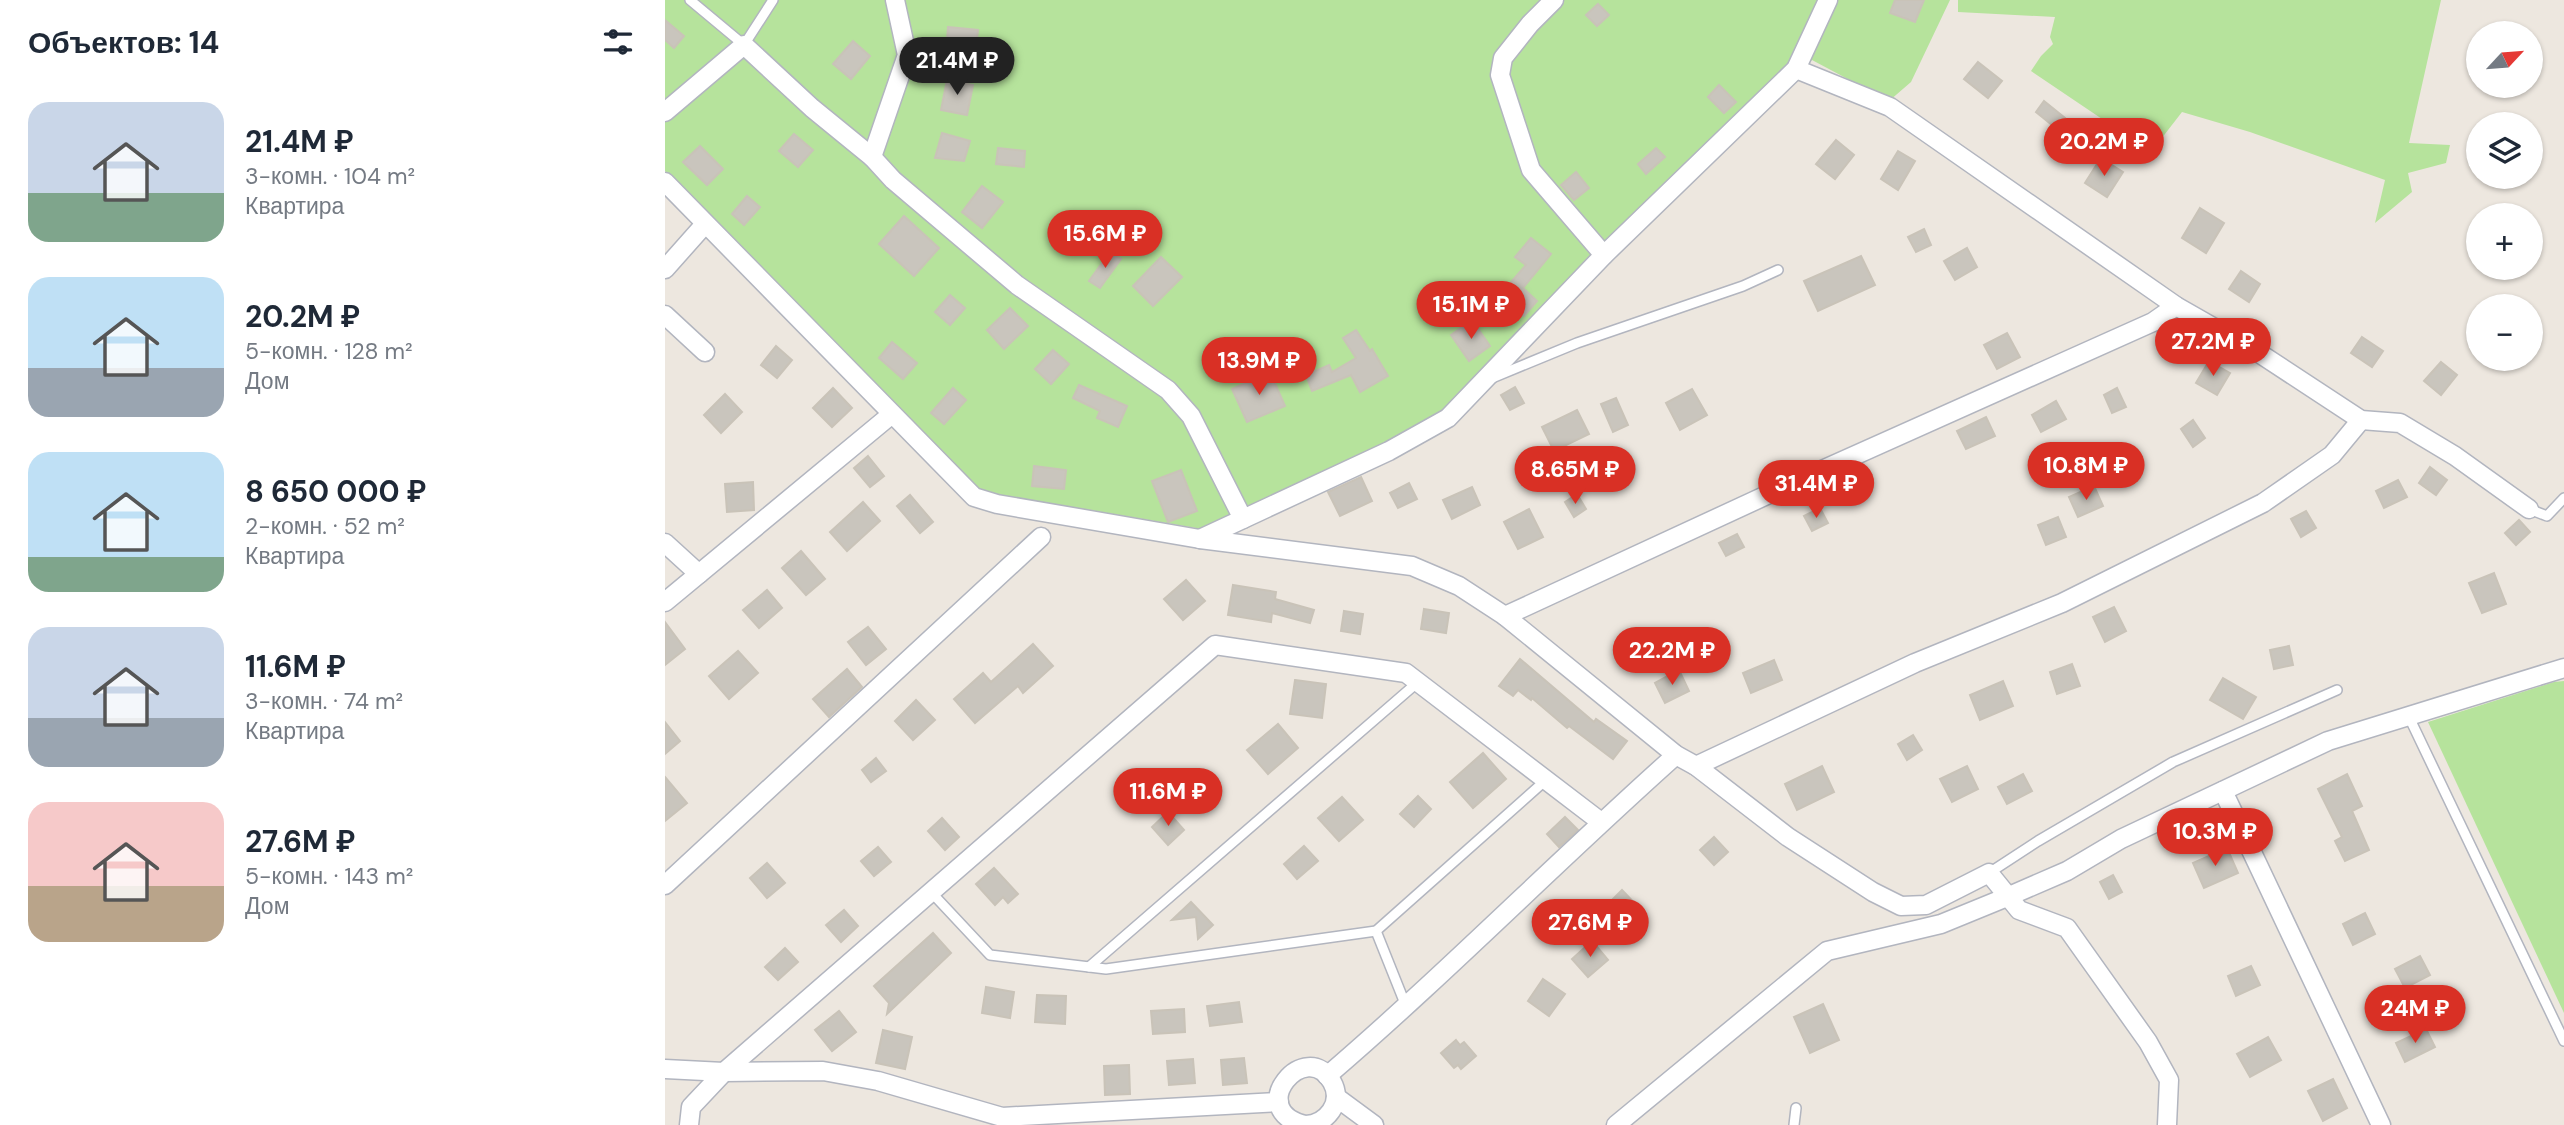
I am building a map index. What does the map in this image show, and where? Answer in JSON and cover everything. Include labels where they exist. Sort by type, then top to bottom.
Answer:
[{"type":"street","points":[[872,157],[907,55],[895,0]]},
{"type":"street","points":[[1554,0],[1530,24],[1503,58],[1500,75],[1531,170],[1604,255]]},
{"type":"street","points":[[1200,540],[1420,435],[1448,418],[1604,255],[1796,69],[1828,0]]},
{"type":"street","points":[[665,111],[744,46],[812,108],[872,157],[893,180],[1017,285],[1168,390],[1191,416],[1243,519]]},
{"type":"street","points":[[1796,69],[1891,107],[2176,306],[2262,355],[2361,420],[2400,423],[2455,456],[2529,509]]},
{"type":"street","points":[[665,182],[974,497],[997,504],[1200,540],[1412,566],[1459,586],[1505,615],[1677,755],[1696,766],[1788,837],[1873,892],[1901,906],[1926,905],[1989,873],[2019,910],[2067,928],[2148,1042],[2169,1080],[2167,1125]]},
{"type":"street","points":[[665,269],[705,224]]},
{"type":"street","points":[[1505,615],[2153,322],[2176,306]]},
{"type":"street","points":[[665,315],[705,352]]},
{"type":"street","points":[[665,601],[892,414]]},
{"type":"street","points":[[1696,766],[1915,663],[2062,603],[2263,503],[2332,455],[2361,420]]},
{"type":"street","points":[[665,885],[1041,537]]},
{"type":"street","points":[[665,543],[699,573]]},
{"type":"street","points":[[689,1125],[691,1107],[724,1072],[1215,645],[1406,673],[1601,822]]},
{"type":"street","points":[[1616,1125],[1827,951],[1941,924],[2007,898],[2067,871],[2121,839],[2327,741],[2564,668]]},
{"type":"street","points":[[1327,1076],[1407,1008],[1601,822],[1677,755]]},
{"type":"street","points":[[2223,791],[2381,1125]]},
{"type":"street","points":[[1312,1068],[1332,1082],[1336,1097],[1329,1115],[1314,1125],[1305,1125],[1288,1118],[1279,1102],[1282,1084],[1294,1071],[1312,1068]]},
{"type":"street","points":[[665,1069],[724,1072],[823,1071],[878,1081],[1002,1117],[1279,1102]]},
{"type":"street","points":[[1336,1097],[1374,1125]]},
{"type":"lane","points":[[691,0],[744,46],[773,0]]},
{"type":"lane","points":[[1485,381],[1577,342],[1743,286],[1778,270]]},
{"type":"lane","points":[[2529,509],[2547,516],[2564,498]]},
{"type":"lane","points":[[1089,967],[1418,682]]},
{"type":"lane","points":[[1989,873],[2061,827],[2173,762],[2337,690]]},
{"type":"lane","points":[[2409,717],[2564,1041]]},
{"type":"lane","points":[[931,892],[990,956],[1106,969],[1376,931],[1547,779]]},
{"type":"lane","points":[[1376,931],[1407,1008]]},
{"type":"lane","points":[[1794,1125],[1796,1108]]},
{"type":"green space","points":[[665,0],[1950,0],[1911,82],[1889,101],[1812,60],[1618,255],[1452,414],[1208,530],[983,492],[740,252],[665,171]]},
{"type":"green space","points":[[1958,0],[2441,0],[2409,143],[2450,145],[2446,163],[2408,173],[2412,192],[2375,223],[2385,180],[2250,132],[2182,112],[2151,152],[2031,71],[2053,44],[2050,37],[2055,17],[1958,12]]},
{"type":"green space","points":[[2564,681],[2564,1013],[2428,722]]},
{"type":"building","points":[[1895,0],[1924,0],[1915,22],[1890,13]]},
{"type":"building","points":[[1598,4],[1609,15],[1597,26],[1586,15]]},
{"type":"building","points":[[665,20],[684,36],[674,48],[665,40]]},
{"type":"building","points":[[948,27],[978,30],[975,56],[946,53]]},
{"type":"building","points":[[853,41],[870,56],[851,79],[833,64]]},
{"type":"building","points":[[1978,62],[2002,81],[1988,98],[1964,79]]},
{"type":"building","points":[[947,80],[973,85],[967,115],[941,110]]},
{"type":"building","points":[[1719,85],[1736,102],[1724,113],[1708,97]]},
{"type":"building","points":[[2044,101],[2065,118],[2057,129],[2036,112]]},
{"type":"building","points":[[942,133],[970,141],[964,161],[935,158]]},
{"type":"building","points":[[794,134],[813,150],[798,167],[779,151]]},
{"type":"building","points":[[1836,140],[1854,155],[1835,179],[1816,164]]},
{"type":"building","points":[[700,146],[723,169],[707,185],[683,162]]},
{"type":"building","points":[[998,148],[1025,151],[1024,167],[996,164]]},
{"type":"building","points":[[1656,148],[1665,157],[1646,174],[1638,164]]},
{"type":"building","points":[[1898,151],[1915,161],[1898,190],[1881,179]]},
{"type":"building","points":[[2101,158],[2123,172],[2107,197],[2085,183]]},
{"type":"building","points":[[1576,172],[1589,188],[1574,200],[1561,185]]},
{"type":"building","points":[[982,186],[1003,202],[982,228],[962,212]]},
{"type":"building","points":[[747,196],[760,207],[744,225],[732,214]]},
{"type":"building","points":[[2200,208],[2224,223],[2206,253],[2182,238]]},
{"type":"building","points":[[904,216],[939,248],[914,276],[879,244]]},
{"type":"building","points":[[1924,229],[1931,245],[1916,252],[1908,237]]},
{"type":"building","points":[[1531,238],[1551,254],[1523,288],[1537,301],[1524,316],[1500,295],[1526,265],[1515,257]]},
{"type":"building","points":[[1967,248],[1977,267],[1955,280],[1944,261]]},
{"type":"building","points":[[1110,252],[1121,259],[1100,288],[1089,281]]},
{"type":"building","points":[[1861,256],[1875,285],[1818,311],[1804,281]]},
{"type":"building","points":[[1161,257],[1182,277],[1153,306],[1133,286]]},
{"type":"building","points":[[2241,271],[2260,284],[2249,302],[2229,289]]},
{"type":"building","points":[[950,295],[965,308],[950,325],[935,312]]},
{"type":"building","points":[[1010,308],[1028,326],[1004,349],[987,330]]},
{"type":"building","points":[[1472,320],[1490,346],[1469,361],[1451,335]]},
{"type":"building","points":[[1356,330],[1370,351],[1372,349],[1388,376],[1360,392],[1351,375],[1312,391],[1306,375],[1329,365],[1332,372],[1356,358],[1343,338]]},
{"type":"building","points":[[2007,333],[2020,357],[1997,369],[1984,345]]},
{"type":"building","points":[[2362,337],[2383,351],[2372,367],[2351,353]]},
{"type":"building","points":[[892,342],[917,363],[903,379],[879,358]]},
{"type":"building","points":[[776,346],[792,360],[777,378],[761,365]]},
{"type":"building","points":[[1053,350],[1069,364],[1051,384],[1035,369]]},
{"type":"building","points":[[2209,361],[2230,373],[2217,395],[2196,383]]},
{"type":"building","points":[[2441,362],[2457,375],[2441,395],[2424,381]]},
{"type":"building","points":[[1270,372],[1285,406],[1247,422],[1232,389]]},
{"type":"building","points":[[1079,385],[1127,406],[1118,427],[1097,418],[1100,411],[1073,398]]},
{"type":"building","points":[[1515,387],[1524,403],[1510,410],[1501,395]]},
{"type":"building","points":[[833,388],[852,408],[832,427],[813,408]]},
{"type":"building","points":[[953,388],[966,400],[944,424],[931,413]]},
{"type":"building","points":[[2117,388],[2126,407],[2112,413],[2104,395]]},
{"type":"building","points":[[1692,389],[1707,415],[1680,430],[1666,403]]},
{"type":"building","points":[[725,394],[742,412],[721,433],[704,415]]},
{"type":"building","points":[[1616,398],[1628,425],[1613,432],[1601,404]]},
{"type":"building","points":[[2056,401],[2066,419],[2041,432],[2032,415]]},
{"type":"building","points":[[1577,410],[1589,434],[1554,451],[1542,427]]},
{"type":"building","points":[[1986,417],[1995,436],[1966,449],[1957,431]]},
{"type":"building","points":[[2193,420],[2205,438],[2193,447],[2181,429]]},
{"type":"building","points":[[868,456],[884,476],[870,487],[854,468]]},
{"type":"building","points":[[1034,466],[1066,470],[1064,489],[1032,486]]},
{"type":"building","points":[[2430,467],[2447,480],[2436,495],[2419,483]]},
{"type":"building","points":[[1181,470],[1197,511],[1168,522],[1152,481]]},
{"type":"building","points":[[1361,477],[1372,501],[1340,516],[1328,492]]},
{"type":"building","points":[[2398,480],[2407,497],[2384,508],[2376,491]]},
{"type":"building","points":[[753,482],[754,510],[727,512],[725,484]]},
{"type":"building","points":[[1409,483],[1417,499],[1398,508],[1390,493]]},
{"type":"building","points":[[2094,486],[2103,506],[2078,517],[2069,497]]},
{"type":"building","points":[[1472,487],[1480,505],[1452,519],[1443,500]]},
{"type":"building","points":[[1577,494],[1586,509],[1574,517],[1565,502]]},
{"type":"building","points":[[910,495],[933,522],[920,533],[897,506]]},
{"type":"building","points":[[863,502],[880,521],[847,551],[830,532]]},
{"type":"building","points":[[1820,508],[1828,523],[1812,531],[1804,516]]},
{"type":"building","points":[[1529,509],[1543,537],[1518,549],[1504,522]]},
{"type":"building","points":[[2306,511],[2316,528],[2301,537],[2291,519]]},
{"type":"building","points":[[2058,517],[2066,537],[2046,545],[2038,525]]},
{"type":"building","points":[[2519,520],[2530,532],[2516,545],[2505,533]]},
{"type":"building","points":[[1737,534],[1744,547],[1726,556],[1719,543]]},
{"type":"building","points":[[801,551],[825,579],[806,595],[782,568]]},
{"type":"building","points":[[2494,573],[2506,604],[2482,613],[2469,583]]},
{"type":"building","points":[[1186,580],[1205,601],[1183,620],[1164,599]]},
{"type":"building","points":[[1233,585],[1276,592],[1275,599],[1314,610],[1310,623],[1272,613],[1271,622],[1228,615]]},
{"type":"building","points":[[767,590],[782,608],[759,628],[743,610]]},
{"type":"building","points":[[2114,607],[2126,631],[2105,642],[2093,617]]},
{"type":"building","points":[[1424,609],[1449,613],[1446,633],[1421,629]]},
{"type":"building","points":[[1344,611],[1363,614],[1360,634],[1341,631]]},
{"type":"building","points":[[665,622],[685,649],[665,665]]},
{"type":"building","points":[[868,627],[886,649],[866,665],[848,642]]},
{"type":"building","points":[[1033,644],[1053,666],[1023,693],[1018,686],[975,723],[954,699],[983,673],[991,682]]},
{"type":"building","points":[[2289,646],[2293,665],[2274,669],[2270,650]]},
{"type":"building","points":[[738,651],[758,673],[729,699],[709,676]]},
{"type":"building","points":[[1520,659],[1594,722],[1596,719],[1627,741],[1613,759],[1569,726],[1567,728],[1532,698],[1531,700],[1518,690],[1513,696],[1499,686]]},
{"type":"building","points":[[1774,660],[1782,680],[1751,693],[1743,673]]},
{"type":"building","points":[[2072,664],[2080,686],[2057,694],[2050,672]]},
{"type":"building","points":[[847,669],[862,687],[829,717],[813,699]]},
{"type":"building","points":[[1679,670],[1689,691],[1665,703],[1655,683]]},
{"type":"building","points":[[2223,678],[2256,697],[2243,719],[2210,700]]},
{"type":"building","points":[[1295,680],[1326,684],[1322,718],[1290,714]]},
{"type":"building","points":[[2003,681],[2013,706],[1980,720],[1970,695]]},
{"type":"building","points":[[916,700],[935,720],[913,740],[895,721]]},
{"type":"building","points":[[665,722],[680,741],[665,754]]},
{"type":"building","points":[[1278,724],[1298,748],[1268,774],[1247,750]]},
{"type":"building","points":[[1913,735],[1922,750],[1907,760],[1898,744]]},
{"type":"building","points":[[1483,753],[1506,779],[1473,808],[1450,782]]},
{"type":"building","points":[[876,758],[886,771],[871,782],[862,770]]},
{"type":"building","points":[[1822,766],[1834,792],[1797,810],[1785,784]]},
{"type":"building","points":[[1967,766],[1978,789],[1952,802],[1940,779]]},
{"type":"building","points":[[2023,774],[2032,791],[2007,804],[1998,787]]},
{"type":"building","points":[[2347,774],[2362,806],[2352,811],[2369,850],[2345,861],[2335,841],[2342,837],[2318,789]]},
{"type":"building","points":[[665,777],[687,803],[665,821]]},
{"type":"building","points":[[1418,796],[1431,809],[1414,827],[1400,814]]},
{"type":"building","points":[[1342,797],[1363,820],[1339,841],[1318,818]]},
{"type":"building","points":[[1168,812],[1184,830],[1168,845],[1152,827]]},
{"type":"building","points":[[1565,817],[1578,830],[1559,847],[1547,834]]},
{"type":"building","points":[[942,818],[959,837],[945,850],[928,831]]},
{"type":"building","points":[[1714,837],[1728,852],[1714,865],[1700,850]]},
{"type":"building","points":[[1304,846],[1318,861],[1297,879],[1284,864]]},
{"type":"building","points":[[878,847],[891,862],[874,876],[861,861]]},
{"type":"building","points":[[2227,848],[2238,873],[2204,888],[2193,863]]},
{"type":"building","points":[[767,863],[785,883],[767,898],[750,878]]},
{"type":"building","points":[[994,868],[1018,894],[1008,903],[1003,897],[995,905],[976,884]]},
{"type":"building","points":[[2113,875],[2122,892],[2109,899],[2100,882]]},
{"type":"building","points":[[1622,890],[1642,911],[1627,926],[1607,905]]},
{"type":"building","points":[[1191,902],[1213,925],[1198,939],[1196,917],[1172,920]]},
{"type":"building","points":[[844,910],[858,926],[841,942],[826,925]]},
{"type":"building","points":[[2365,913],[2375,934],[2353,945],[2343,924]]},
{"type":"building","points":[[933,933],[951,953],[887,1014],[889,1003],[874,986]]},
{"type":"building","points":[[1592,941],[1608,960],[1588,977],[1572,959]]},
{"type":"building","points":[[785,948],[798,962],[778,980],[765,967]]},
{"type":"building","points":[[2420,956],[2430,975],[2405,988],[2395,969]]},
{"type":"building","points":[[2251,966],[2260,985],[2236,996],[2228,976]]},
{"type":"building","points":[[1543,979],[1565,994],[1549,1016],[1528,1001]]},
{"type":"building","points":[[986,987],[1014,992],[1010,1018],[982,1013]]},
{"type":"building","points":[[1037,995],[1066,996],[1065,1024],[1035,1022]]},
{"type":"building","points":[[1239,1002],[1242,1022],[1210,1026],[1207,1006]]},
{"type":"building","points":[[1823,1004],[1839,1040],[1810,1053],[1794,1017]]},
{"type":"building","points":[[1184,1009],[1185,1032],[1153,1034],[1151,1011]]},
{"type":"building","points":[[839,1011],[856,1032],[832,1051],[815,1030]]},
{"type":"building","points":[[2426,1029],[2435,1047],[2405,1062],[2396,1043]]},
{"type":"building","points":[[883,1030],[912,1037],[905,1069],[876,1063]]},
{"type":"building","points":[[2268,1037],[2281,1060],[2250,1077],[2237,1054]]},
{"type":"building","points":[[1456,1040],[1460,1045],[1464,1042],[1476,1056],[1461,1069],[1458,1065],[1454,1068],[1441,1053]]},
{"type":"building","points":[[1244,1058],[1247,1083],[1223,1085],[1221,1060]]},
{"type":"building","points":[[1193,1059],[1195,1083],[1169,1085],[1167,1061]]},
{"type":"building","points":[[1129,1065],[1130,1094],[1105,1095],[1104,1066]]},
{"type":"building","points":[[2333,1079],[2347,1108],[2323,1121],[2308,1091]]}]
